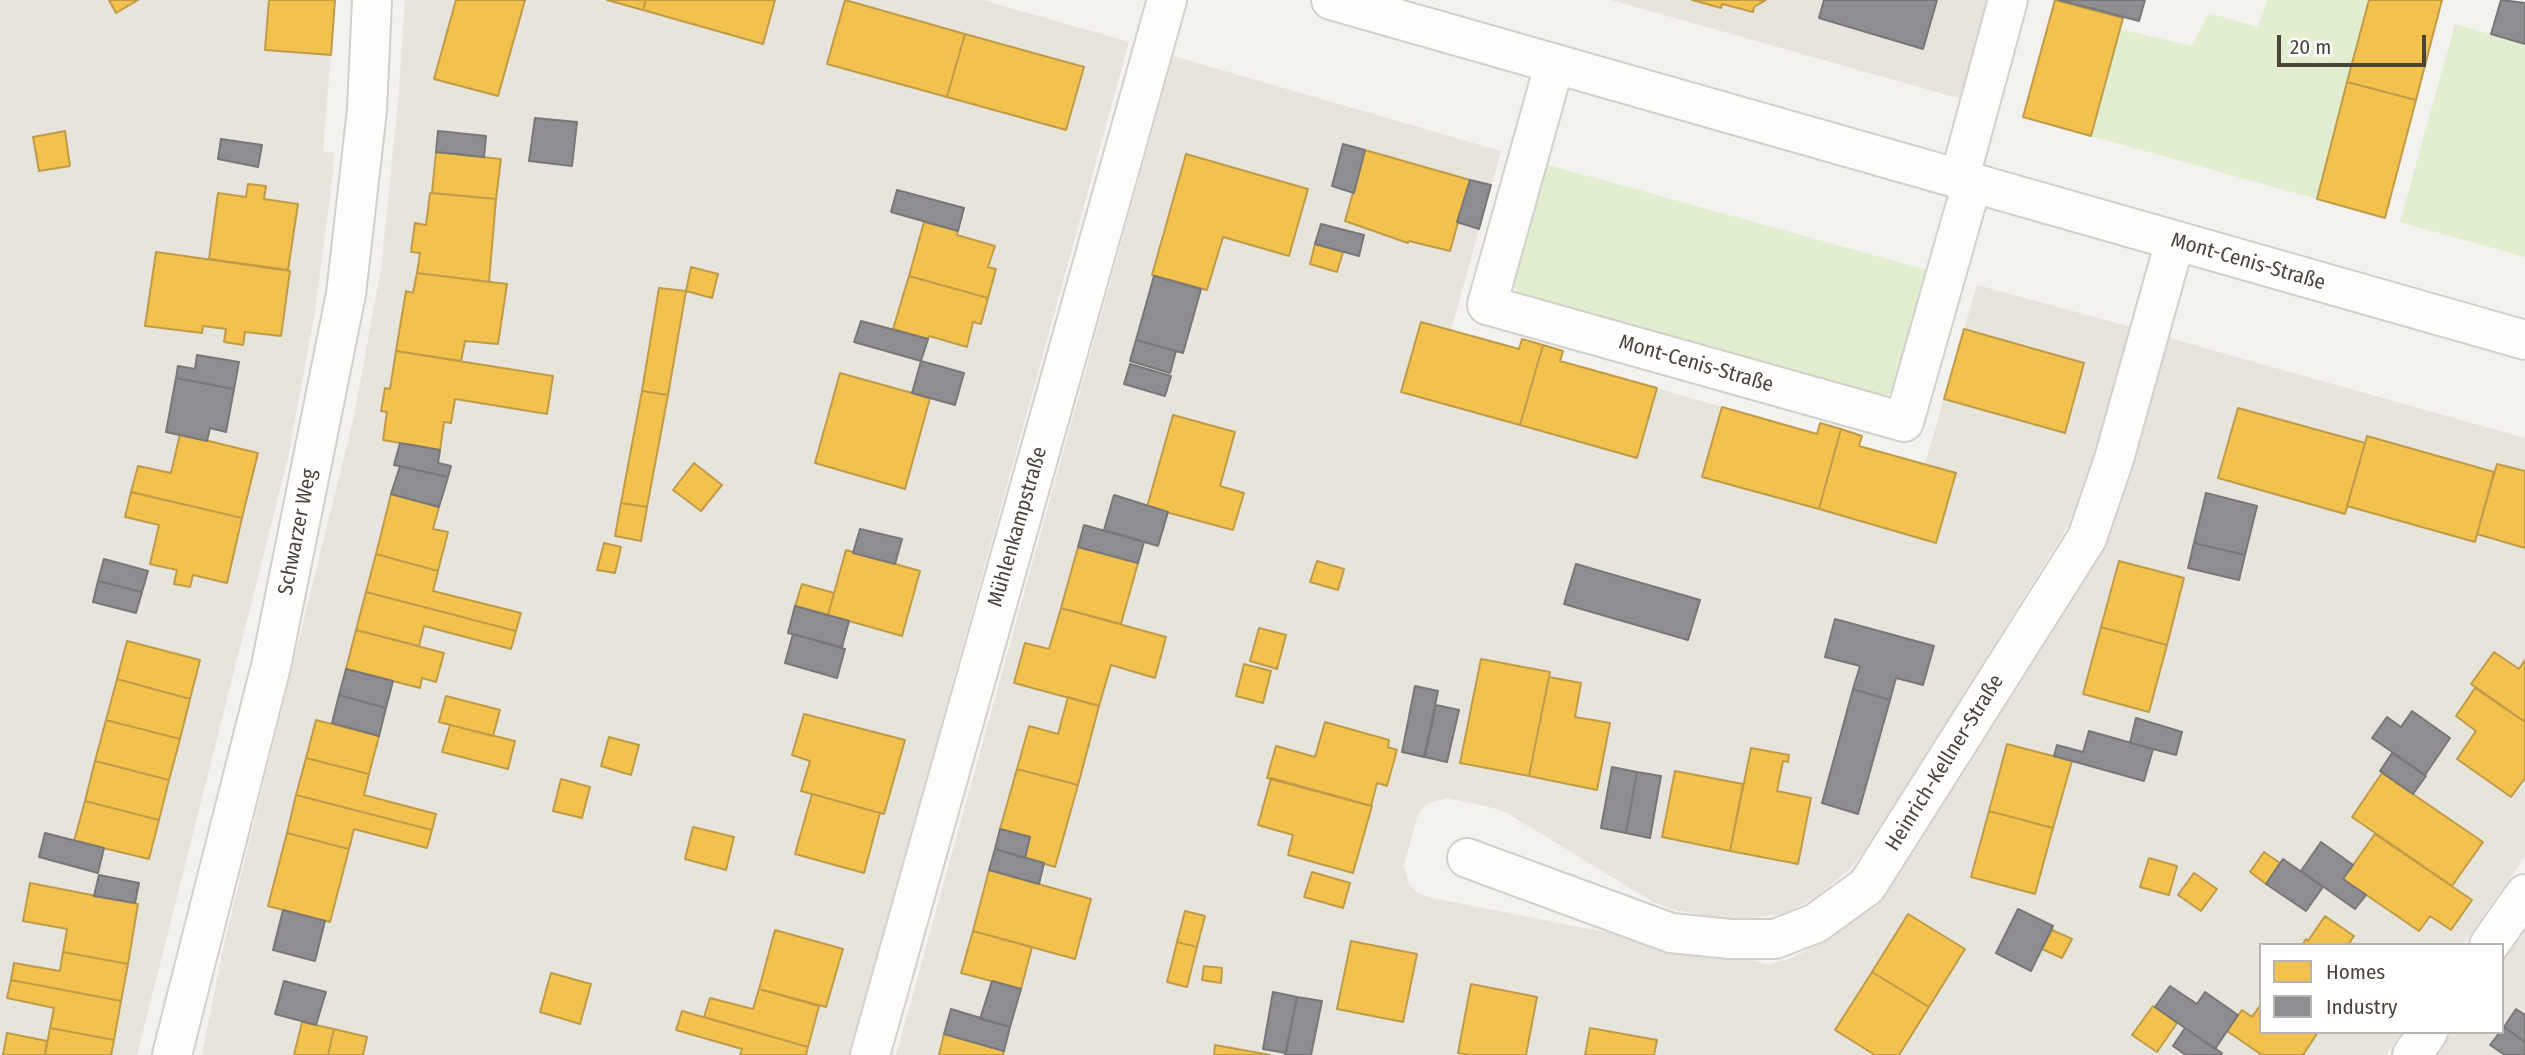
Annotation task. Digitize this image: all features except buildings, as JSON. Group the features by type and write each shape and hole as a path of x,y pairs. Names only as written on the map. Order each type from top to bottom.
{"street":[{"name":"Schwarzer Weg","path":"172,1055 271,666 346,294 367,110 372,0"},
{"name":"Mühlenkampstraße","path":"870,1055 1167,0"},
{"name":"Mont-Cenis-Straße","path":"1331,0 1555,66 2525,340"},
{"name":"Mont-Cenis-Straße","path":"1555,66 1487,305 1904,422 2008,0"},
{"name":"Heinrich-Kellner-Straße","path":"1467,858 1671,933 1730,939 1775,939 1816,923 1867,886 2087,538 2114,459 2175,241"},
{"path":"2491,943 2525,894"},
{"path":"2412,1055 2427,1034"}],"shaded area":[{"path":"0,0 335,0 323,151 334,153 333,173 315,312 288,458 137,1055 0,1055"},
{"path":"405,0 982,0 1129,42 850,1055 202,1055 223,948 354,416 381,268 398,102"},
{"path":"1611,0 1993,0 1965,100"},
{"path":"1173,56 1501,151 1451,330 1519,349 1522,339 1563,351 1561,361 1817,434 1820,423 1862,436 1860,446 1925,464 1977,285 2131,327 2084,489 2067,528 1874,838 1851,868 1818,896 1786,913 1744,919 1723,919 1671,909 1653,902 1507,813 1447,798 1429,803 1422,809 1417,817 1404,865 1409,884 1418,893 1432,898 1768,964 1792,958 1829,938 1859,916 2115,514 2169,338 2525,438 2525,857 2464,943 2259,943 2259,1034 2401,1034 2386,1055 896,1055"},
{"path":"2525,922 2525,1055 2431,1055 2446,1034 2504,1034 2504,951"}],"green space":[{"path":"2267,0 2369,0 2317,199 2091,136 2120,29 2192,46 2209,13 2258,27"},
{"path":"2455,24 2525,44 2525,257 2400,222"},
{"path":"1545,164 1934,272 1894,393 1881,395 1520,293 1514,287 1512,279"}]}
